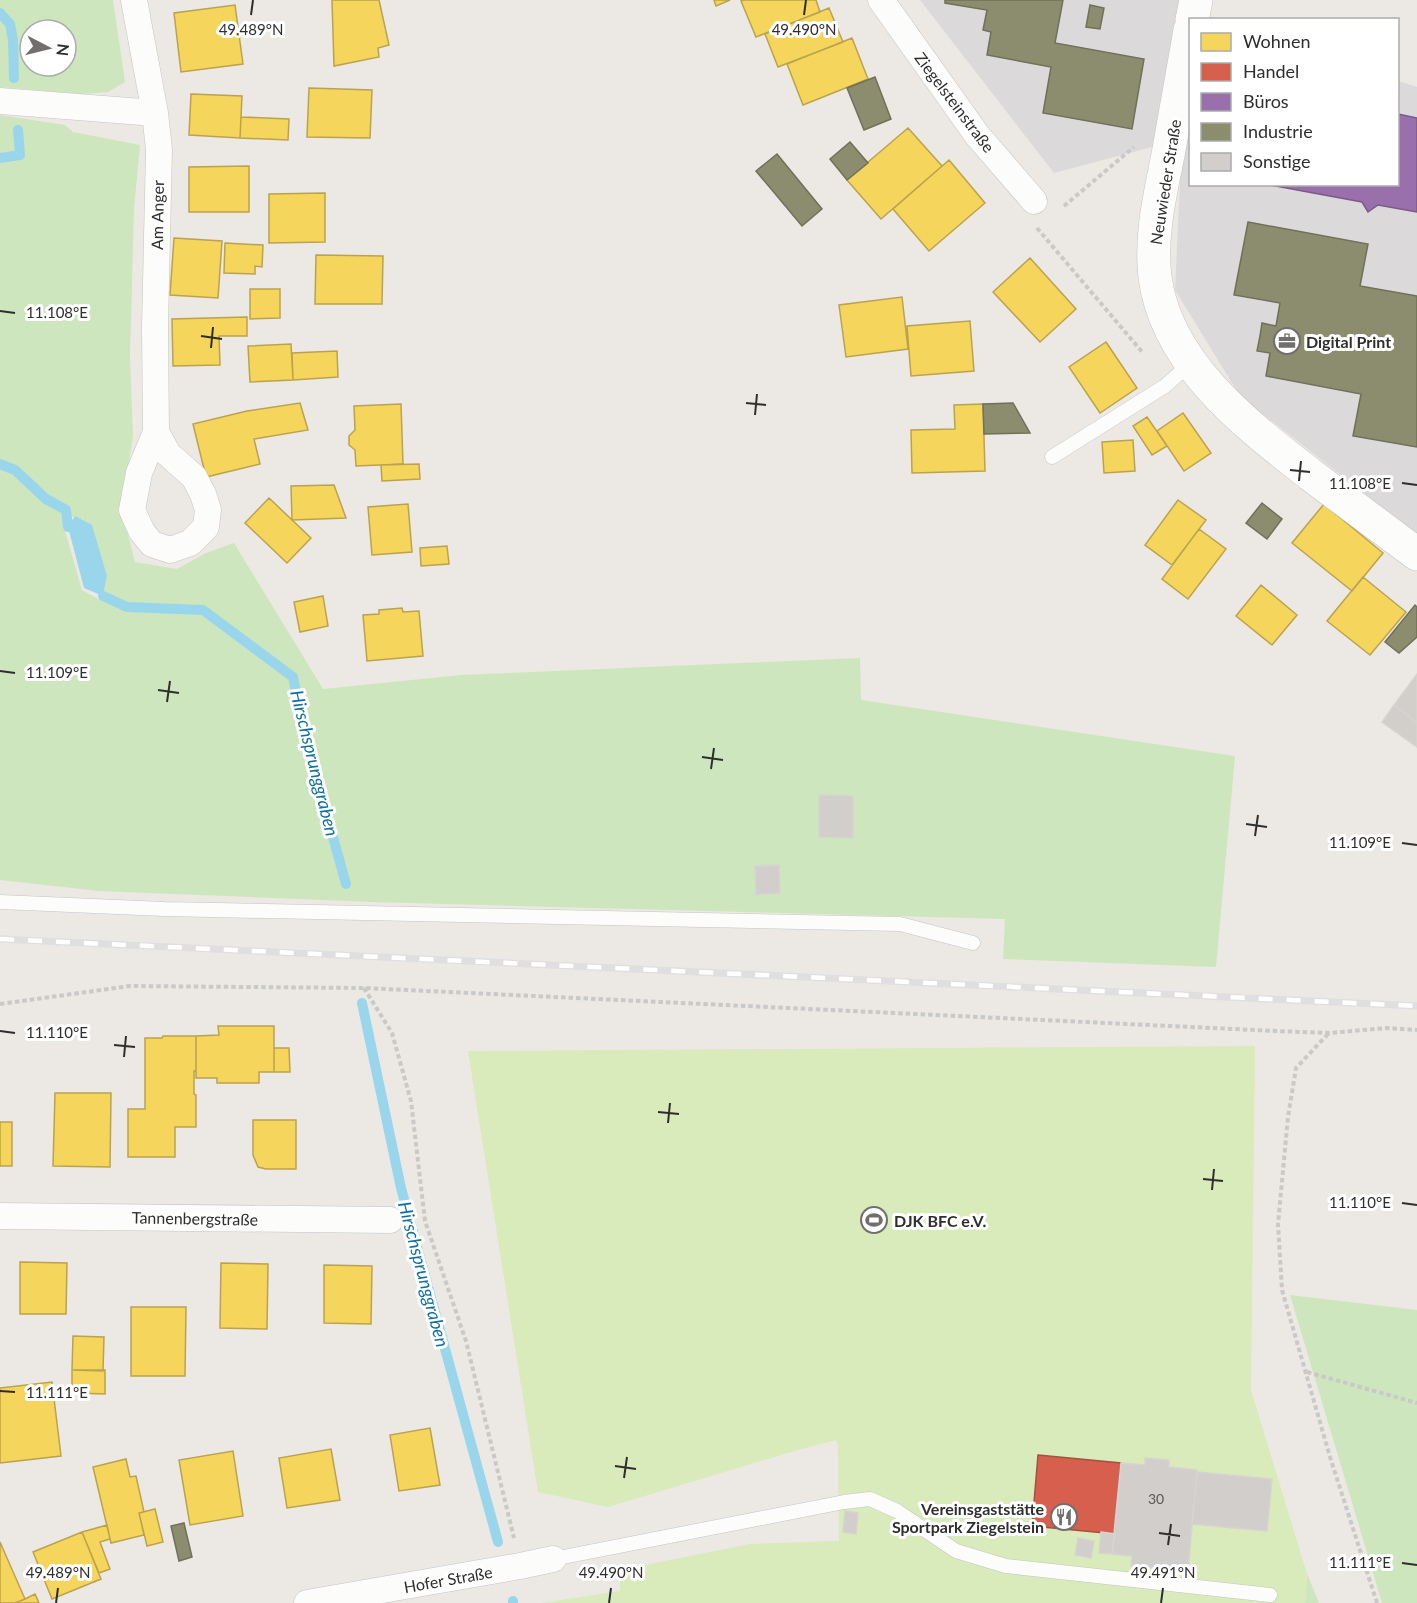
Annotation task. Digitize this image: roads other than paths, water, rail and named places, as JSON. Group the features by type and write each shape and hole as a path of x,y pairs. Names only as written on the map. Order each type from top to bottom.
{"street":[{"name":"Am Anger","path":"134,0 155,113 159,149 155,327 156,432"},
{"name":"Ziegelsteinstraße","path":"881,0 977,135 1034,201"},
{"path":"1192,18 1196,0"},
{"name":"Neuwieder Straße","path":"1189,41 1154,231 1155,277 1164,315 1191,363"},
{"path":"0,101 155,113"},
{"path":"1191,363 1214,391 1246,423 1417,554"},
{"name":"Tannenbergstraße","path":"0,1216 390,1220"},
{"name":"Hofer Straße","path":"307,1603 553,1559"}],"lane":[{"path":"1052,457 1165,386 1191,363"},
{"path":"0,902 164,909 900,924 973,943"},
{"path":"553,1559 844,1502 870,1499 897,1510 957,1551 1006,1566 1270,1595"}],"water":[{"path":"75,516 92,525 107,576 103,596 84,588 68,527"}],"waterway":[{"name":"Hirschsprunggraben","path":"0,13 10,24 13,40 14,78"},
{"name":"Hirschsprunggraben","path":"0,158 20,155 18,130"},
{"name":"Hirschsprunggraben","path":"0,464 15,470 46,499 66,510 68,527"},
{"name":"Hirschsprunggraben","path":"103,596 127,607 203,610 293,677 304,733 346,884"},
{"name":"Hirschsprunggraben","path":"362,1003 401,1188 498,1542"}],"railway":[{"path":"0,939 1417,1006"}],"place":[{"name":"Digital Print","path":"1287,341"},
{"name":"DJK BFC e.V.","path":"874,1220"},
{"name":"Vereinsgaststätte Sportpark Ziegelstein","path":"1064,1517"}]}
